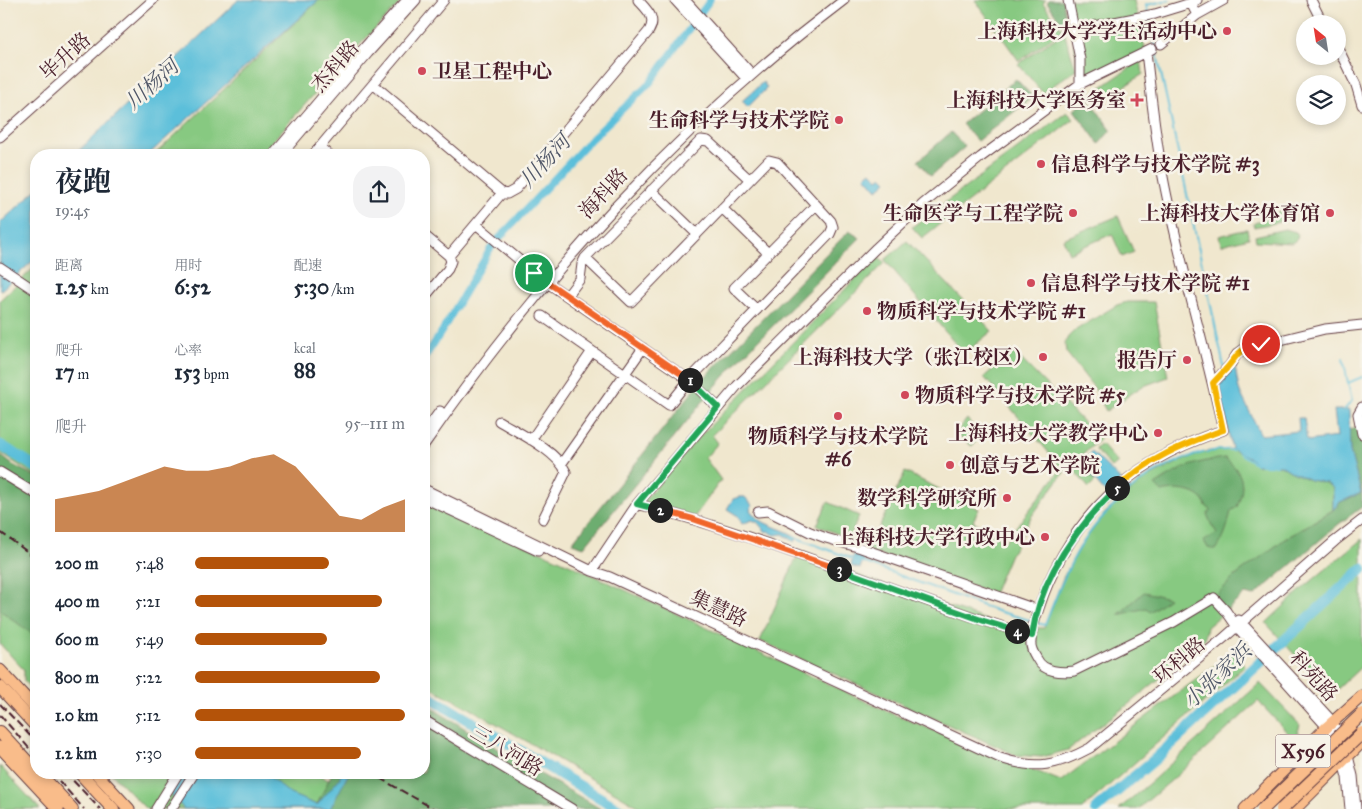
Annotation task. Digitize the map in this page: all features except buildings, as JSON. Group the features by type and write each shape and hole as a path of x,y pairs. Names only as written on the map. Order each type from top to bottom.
{"highway":[{"path":"2,689 30,719"},
{"path":"1263,809 1362,714"},
{"path":"0,732 30,764"},
{"path":"1282,809 1362,733"},
{"path":"44,779 72,809"},
{"path":"85,779 113,809"}],"main road":[{"path":"0,670 30,702"},
{"name":"X596","path":"1245,809 1362,696"},
{"name":"X596","path":"1295,809 1362,742"},
{"path":"0,747 58,809"},
{"path":"101,779 129,809"}],"street":[{"name":"毕升路","path":"0,138 152,0"},
{"name":"杰科路","path":"278,149 407,0"},
{"name":"杰科路","path":"286,149 416,0"},
{"path":"322,149 320,147 444,0"},
{"path":"373,84 502,193 507,194 516,189 649,31 652,26 652,17 638,0"},
{"path":"675,0 687,5 747,74"},
{"name":"海科路","path":"430,425 485,350 627,185 689,124 834,0"},
{"name":"海科路","path":"747,74 844,0"},
{"path":"1068,0 1080,59 1080,84"},
{"path":"1161,44 1197,15 1224,0"},
{"path":"1311,0 1318,15"},
{"path":"1074,30 1150,15 1194,2 1197,15"},
{"path":"592,571 637,504 718,407 876,248 923,204 982,157 1080,84 1149,51 1154,126 1163,177 1223,430 1191,441 1164,454 1124,482 1097,508 1075,535 1045,589 1032,636 702,522 637,504"},
{"path":"1346,64 1356,85 1362,105"},
{"path":"567,296 580,279 582,264 586,258 699,142 704,139 708,141 749,179"},
{"path":"542,316 669,405 689,380 833,231 832,224 816,204 775,160 766,162 631,302 586,258"},
{"path":"651,190 696,234"},
{"path":"449,256 502,193"},
{"path":"757,310 734,288 816,204"},
{"path":"722,208 768,253"},
{"path":"476,224 544,280 689,380 718,407"},
{"path":"430,239 449,256 451,261 448,269 430,291"},
{"path":"0,267 30,286"},
{"name":"海科路","path":"430,437 544,280"},
{"path":"1213,383 1244,349 1325,329 1362,325"},
{"path":"562,463 643,348"},
{"path":"531,440 592,351"},
{"path":"1362,407 1358,414 1362,434"},
{"path":"499,421 531,440 562,463 566,472 543,519"},
{"path":"0,472 30,490"},
{"name":"集慧路","path":"430,492 592,571 610,577 999,760"},
{"name":"集慧路","path":"430,501 999,760"},
{"path":"758,512 768,511 810,532 861,548 1036,618"},
{"name":"环科路","path":"1241,626 1335,541 1362,520"},
{"name":"环科路","path":"999,760 1033,766 1051,765 1071,759 1090,748 1362,527"},
{"name":"科苑路","path":"1032,636 1031,648 1038,663 1050,670 1074,671 1174,622 1214,598 1330,725 1353,776 1356,809"},
{"name":"三八河路","path":"430,724 572,809"},
{"name":"科苑路","path":"1346,758 1350,809"},
{"path":"156,809 175,779"},
{"path":"171,809 190,779"}],"green space":[{"path":"319,0 403,0 342,63 265,149 160,149"},
{"path":"975,0 1046,0 1043,3 1063,30 1019,61"},
{"path":"1049,0 1063,0 1066,30 1047,2"},
{"path":"1068,0 1135,0 1146,52 1080,84"},
{"path":"1064,32 1076,69 1043,93 1018,64"},
{"path":"1141,60 1143,74 1100,103 1093,93"},
{"path":"1016,79 1033,97 977,141 962,124"},
{"path":"1089,99 1111,130 1099,144 1074,110"},
{"path":"1067,112 1074,119 922,238 912,227"},
{"path":"951,132 965,147 931,176 918,161"},
{"path":"1288,207 1293,212 1286,219 1254,227 1253,224"},
{"path":"1118,216 1134,252 1122,257 1112,234 1069,253 1063,239"},
{"path":"1247,229 1249,238 1221,245 1219,236"},
{"path":"1285,229 1296,232 1298,235 1297,239 1292,243 1256,241 1255,236"},
{"path":"849,231 860,238 740,359 584,547 572,543 701,381"},
{"path":"907,241 992,331 964,354 885,260"},
{"path":"877,257 885,263 712,435 718,443 705,458 721,480 693,519 643,502 701,435"},
{"path":"30,272 30,472 0,453 0,300"},
{"path":"1127,302 1154,302 1168,377 1141,387 1106,411 1095,389 1066,352 1065,343 1074,331 1117,305"},
{"path":"1013,351 1100,439 1065,471 1031,517 1010,554 993,594 868,551 905,472 979,509 973,521 1005,541 1062,468 984,377"},
{"path":"967,419 981,436 972,446 955,434"},
{"path":"1362,426 1362,507 1339,524 1254,596 1245,594 1226,611 1214,598 1234,577 1285,539 1333,510 1340,502 1361,493 1350,451 1349,429"},
{"path":"1101,444 1118,463 1112,468 1095,449"},
{"path":"1232,449 1248,457 1257,465 1281,465 1310,480 1326,483 1333,488 1333,510 1285,539 1226,611 1207,627 1205,638 1199,646 1130,703 1068,750 1042,757 1016,755 760,641 798,554 1032,636 1033,628 1044,628 1063,578 1079,548 1105,513 1145,479 1181,461 1207,451"},
{"path":"0,455 13,465 30,474 30,632 0,610"},
{"path":"1225,458 1236,469 1242,485 1237,507 1231,511 1226,531 1216,550 1208,548 1204,541 1217,533 1207,514 1211,510 1204,501 1194,493 1181,490 1162,492 1155,485 1172,474 1188,467"},
{"path":"1080,463 1095,482 1089,488 1073,469"},
{"path":"828,502 859,516 849,539 817,525"},
{"path":"430,506 558,559 895,715 1061,781 1234,651 1245,666 1082,809 643,809 473,710 430,687"},
{"path":"1362,539 1362,666 1331,695 1266,623 1303,588"},
{"path":"0,567 30,585 30,688 24,681 24,670 0,644"},
{"path":"1144,592 1169,598 1150,612 1146,608 1118,615"},
{"path":"1260,683 1300,725 1295,741 1258,701 1138,809 1119,809 1154,779"},
{"path":"430,707 511,757 601,809 315,809 329,779 430,779"},
{"path":"0,766 40,809 0,809"},
{"path":"117,779 326,779 377,809 146,809"}],"water":[{"path":"238,0 319,0 155,149 80,149"},
{"path":"763,82 767,88 748,107 742,101"},
{"path":"871,171 878,179 882,176 887,181 877,190 865,176"},
{"path":"30,196 30,264 0,291 0,223"},
{"path":"1230,367 1235,367 1239,390 1261,435 1299,431 1298,418 1304,418 1307,441 1337,437 1334,410 1349,410 1350,451 1361,493 1340,502 1333,510 1333,488 1326,483 1310,480 1281,465 1257,465 1248,457 1232,449 1218,385 1223,381 1222,377"},
{"path":"1092,452 1131,490 1115,504 1080,463"},
{"path":"745,497 752,505 750,510 754,515 765,523 795,536 797,538 795,542 783,534 775,535 768,531 766,532 757,522 752,520 742,524 738,516 727,509 733,499"},
{"path":"854,554 864,557 860,569 851,566"},
{"path":"167,779 272,779 290,794 317,805 339,779 346,779 330,809 184,809 172,796 172,782"}],"waterway":[{"name":"川杨河","path":"430,350 492,246 590,140 650,83 710,0"},
{"path":"1148,13 1146,5 1170,0"},
{"path":"1149,17 1224,367"},
{"path":"1343,358 1348,383"},
{"path":"1344,410 1352,401 1348,383 1362,377"},
{"path":"0,445 30,463"},
{"path":"1131,490 1152,474 1179,461 1207,452 1233,450"},
{"path":"1239,453 1256,464"},
{"path":"1261,465 1276,465"},
{"path":"1037,623 1045,625 1065,575 1082,544 1116,504"},
{"path":"797,538 853,559"},
{"path":"860,561 997,611 1033,621"},
{"name":"小张家浜","path":"1096,809 1154,760 1362,569"},
{"path":"430,698 619,809"}],"railway":[{"path":"0,532 30,554"},
{"path":"0,704 30,736"},
{"path":"0,715 30,749"},
{"path":"57,779 84,809"},
{"path":"72,779 100,809"},
{"path":"381,779 434,809"}],"place":[{"name":"上海科技大学学生活动中心","path":"1227,31"},
{"name":"卫星工程中心","path":"422,71"},
{"name":"上海科技大学医务室","path":"1137,100"},
{"name":"生命科学与技术学院","path":"839,120"},
{"name":"信息科学与技术学院 #3","path":"1041,164"},
{"name":"生命医学与工程学院","path":"1073,213"},
{"name":"上海科技大学体育馆","path":"1330,213"},
{"name":"信息科学与技术学院 #1","path":"1031,283"},
{"name":"物质科学与技术学院 #1","path":"867,311"},
{"name":"上海科技大学（张江校区）","path":"1043,357"},
{"name":"报告厅","path":"1187,360"},
{"name":"物质科学与技术学院 #5","path":"905,395"},
{"name":"物质科学与技术学院 #6","path":"838,416"},
{"name":"上海科技大学教学中心","path":"1158,433"},
{"name":"创意与艺术学院","path":"950,465"},
{"name":"数学科学研究所","path":"1007,498"},
{"name":"上海科技大学行政中心","path":"1045,537"}],"route":[{"path":"534,273 689,380 718,407 637,504 693,519 798,554 984,621 1032,636 1033,626 1045,589 1075,535 1097,508 1133,474 1164,454 1191,441 1223,430 1213,383 1244,349 1261,344"}]}
